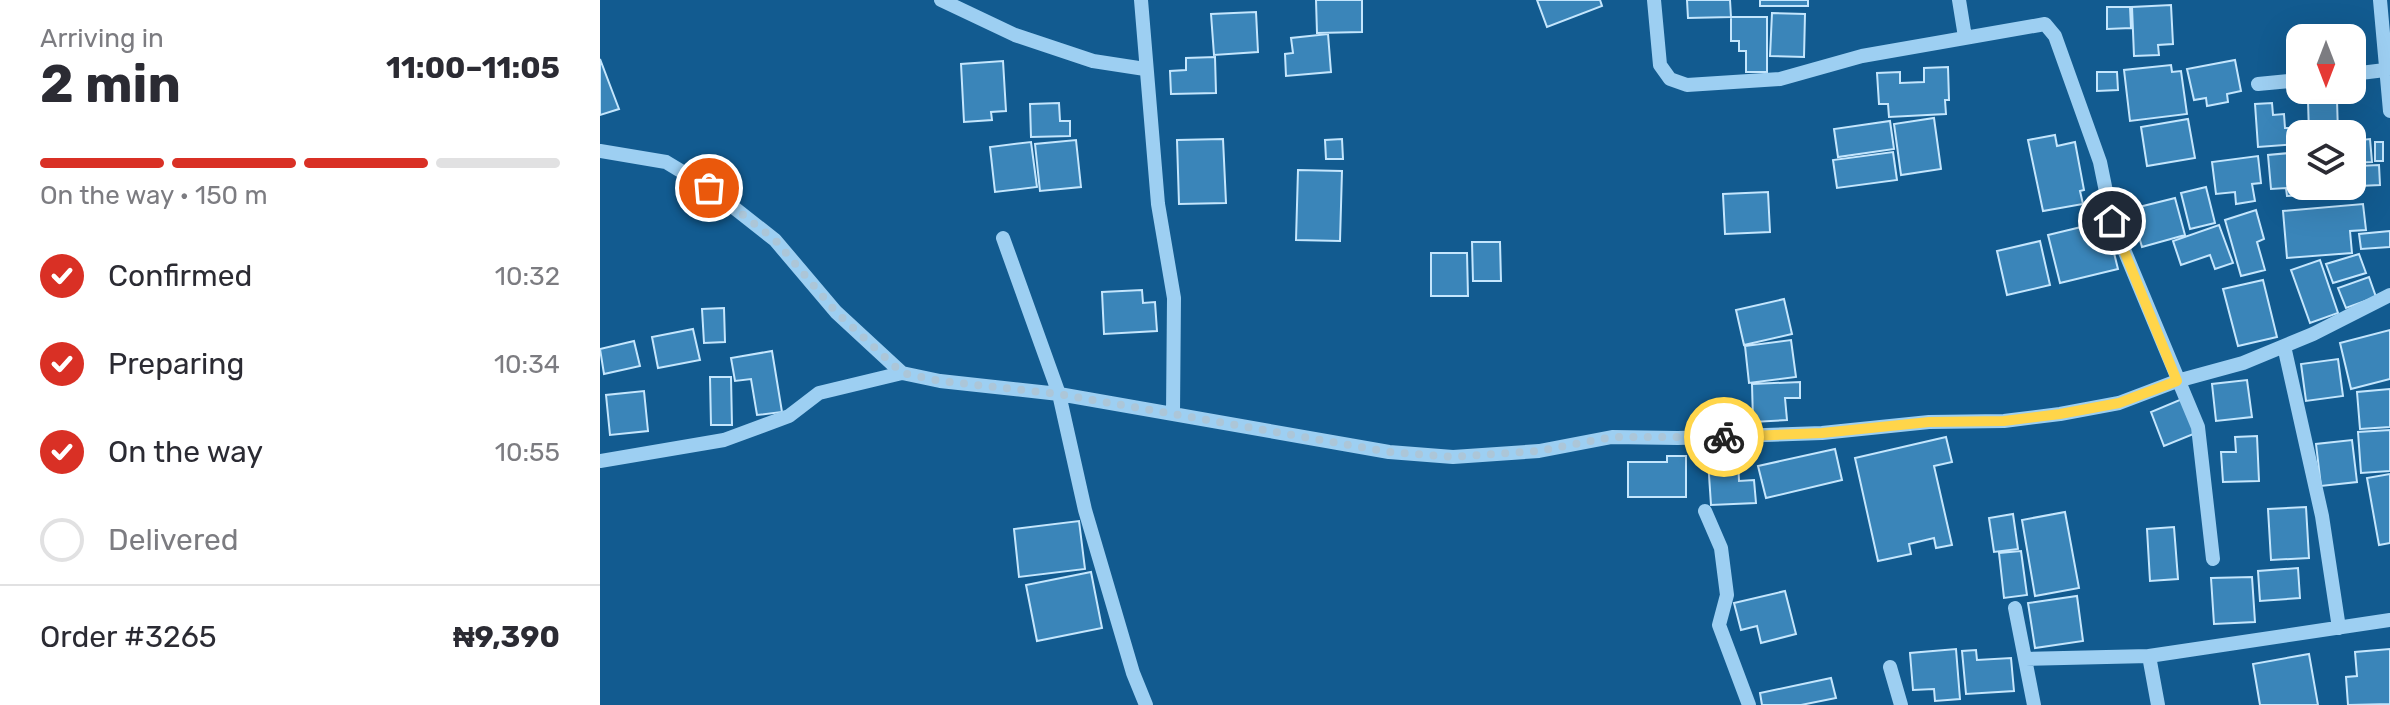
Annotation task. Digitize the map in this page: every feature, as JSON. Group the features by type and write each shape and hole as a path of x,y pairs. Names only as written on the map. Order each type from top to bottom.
{"street":[{"path":"941,0 1015,35 1093,61 1145,69"},
{"path":"1141,0 1158,204 1174,298 1173,413"},
{"path":"1654,0 1660,65 1670,79 1687,85 1780,79 1862,56 2045,24 2055,36 2100,162 2112,221 2198,427 2213,559"},
{"path":"1959,0 1965,37"},
{"path":"2380,0 2390,111"},
{"path":"2366,72 2385,70"},
{"path":"2258,84 2286,81"},
{"path":"600,151 666,162 709,188 775,240 836,312 902,373"},
{"path":"1003,238 1059,394 1085,510 1133,673 1146,705"},
{"path":"600,461 724,440 789,416 819,393 902,373 940,381 1059,394 1389,452 1453,457 1539,451 1612,437 1822,433 1929,422 2018,419 2119,403 2177,381 2243,363 2313,334 2390,295"},
{"path":"2284,346 2322,516 2339,628"},
{"path":"1705,511 1721,548 1727,595 1719,625 1749,705"},
{"path":"2015,608 2034,705"},
{"path":"2026,659 2149,656 2390,620"},
{"path":"2149,656 2158,705"},
{"path":"1890,667 1901,705"}],"building":[{"path":"1316,0 1362,0 1362,32 1317,33"},
{"path":"1537,0 1600,0 1602,6 1547,27"},
{"path":"1687,0 1730,0 1731,17 1688,18"},
{"path":"1760,0 1808,0 1808,6 1760,6"},
{"path":"2171,5 2173,44 2158,45 2159,55 2134,56 2132,7"},
{"path":"2107,7 2130,7 2131,28 2107,29"},
{"path":"1256,12 1258,52 1214,55 1211,14"},
{"path":"1772,13 1805,14 1804,57 1770,56"},
{"path":"1731,17 1767,17 1767,72 1746,72 1746,51 1739,51 1739,41 1731,41"},
{"path":"1328,34 1331,72 1286,76 1285,54 1293,53 1291,38"},
{"path":"1215,57 1216,93 1171,94 1170,71 1186,70 1186,58"},
{"path":"600,59 619,109 600,115"},
{"path":"2235,60 2241,91 2227,94 2228,102 2207,106 2206,98 2194,100 2187,69"},
{"path":"1003,61 1006,111 991,112 992,120 964,122 961,64"},
{"path":"2171,65 2172,72 2181,71 2187,114 2130,121 2124,70"},
{"path":"1948,67 1949,100 1945,100 1946,114 1889,117 1888,104 1879,104 1877,73 1900,72 1900,83 1924,82 1924,68"},
{"path":"2097,72 2117,72 2118,90 2097,91"},
{"path":"1059,103 1060,121 1070,121 1070,136 1031,137 1030,104"},
{"path":"2272,103 2273,115 2284,114 2286,145 2258,147 2255,104"},
{"path":"2308,104 2337,104 2338,120 2309,120"},
{"path":"1934,118 1941,169 1901,175 1894,124"},
{"path":"2188,119 2195,158 2147,166 2141,127"},
{"path":"1890,121 1894,149 1838,157 1834,129"},
{"path":"2055,135 2057,146 2075,142 2084,190 2080,191 2083,204 2043,211 2028,140"},
{"path":"1223,139 1226,203 1179,204 1177,140"},
{"path":"1342,139 1343,159 1326,159 1325,140"},
{"path":"2366,139 2370,139 2372,162 2366,162"},
{"path":"1076,140 1081,187 1040,191 1035,144"},
{"path":"1031,142 1037,187 995,192 990,147"},
{"path":"2375,142 2383,142 2383,161 2375,161"},
{"path":"1893,152 1897,180 1837,188 1833,160"},
{"path":"2286,153 2286,188 2271,189 2268,155"},
{"path":"2258,156 2261,183 2252,184 2255,201 2236,204 2235,192 2216,194 2212,162"},
{"path":"2379,165 2380,185 2366,186 2366,166"},
{"path":"1298,170 1342,171 1340,241 1296,240"},
{"path":"2206,187 2215,223 2190,229 2181,193"},
{"path":"1768,192 1770,232 1725,234 1723,194"},
{"path":"2175,198 2185,235 2142,247 2131,209"},
{"path":"2363,204 2366,230 2350,231 2352,253 2287,258 2283,211"},
{"path":"2256,210 2264,239 2257,242 2265,270 2241,276 2225,220"},
{"path":"2106,221 2118,269 2060,283 2048,235"},
{"path":"2219,225 2233,263 2215,269 2210,255 2181,265 2173,241"},
{"path":"2390,231 2390,247 2361,249 2359,234"},
{"path":"2040,241 2050,285 2007,295 1997,251"},
{"path":"1472,242 1500,242 1501,281 1473,281"},
{"path":"1431,253 1467,253 1468,296 1431,296"},
{"path":"2359,254 2366,273 2333,283 2326,264"},
{"path":"2320,260 2338,313 2310,323 2291,270"},
{"path":"2369,277 2376,297 2346,308 2338,288"},
{"path":"2263,280 2277,337 2238,346 2223,289"},
{"path":"1142,290 1143,303 1155,302 1157,331 1104,334 1102,292"},
{"path":"1784,299 1792,334 1744,345 1736,310"},
{"path":"724,308 725,342 704,343 702,309"},
{"path":"693,329 700,360 658,368 652,337"},
{"path":"2390,330 2390,379 2351,389 2340,343"},
{"path":"1791,340 1796,377 1749,383 1745,346"},
{"path":"634,341 640,366 604,374 600,349"},
{"path":"772,351 782,412 757,415 751,379 735,381 731,358"},
{"path":"2338,359 2343,396 2306,401 2301,364"},
{"path":"710,377 731,377 732,425 711,425"},
{"path":"2247,380 2252,417 2216,421 2212,384"},
{"path":"1800,382 1800,398 1785,398 1787,420 1753,422 1752,384"},
{"path":"2390,389 2390,427 2360,429 2357,392"},
{"path":"644,391 648,431 610,435 606,395"},
{"path":"2182,399 2196,433 2164,446 2151,412"},
{"path":"2390,430 2390,471 2361,473 2358,432"},
{"path":"2257,436 2259,481 2223,482 2221,452 2236,452 2235,437"},
{"path":"1946,437 1952,462 1934,466 1952,545 1936,548 1934,538 1909,544 1911,554 1878,561 1855,458"},
{"path":"2352,440 2357,482 2321,486 2316,444"},
{"path":"1835,449 1842,480 1766,498 1758,466"},
{"path":"1667,456 1686,456 1686,497 1628,497 1628,462 1667,462"},
{"path":"1738,458 1739,481 1754,480 1756,503 1711,505 1708,460"},
{"path":"2390,474 2390,543 2379,545 2367,478"},
{"path":"2306,507 2309,558 2271,560 2268,509"},
{"path":"2065,512 2079,588 2035,596 2022,520"},
{"path":"2013,514 2018,549 1994,552 1989,518"},
{"path":"1079,521 1085,569 1019,577 1014,529"},
{"path":"2174,527 2178,579 2150,581 2147,529"},
{"path":"2021,551 2027,595 2004,598 1999,553"},
{"path":"2298,568 2300,598 2260,601 2258,571"},
{"path":"1091,572 1102,628 1037,641 1026,585"},
{"path":"2252,577 2255,622 2214,624 2211,578"},
{"path":"1785,591 1796,634 1761,643 1757,626 1741,630 1734,603"},
{"path":"2077,596 2083,641 2035,648 2028,603"},
{"path":"1956,649 1960,699 1935,701 1934,689 1913,690 1910,653"},
{"path":"2390,649 2390,704 2348,705 2346,677 2357,676 2355,652"},
{"path":"1976,650 1977,660 2011,658 2014,691 1966,694 1962,651"},
{"path":"2309,654 2318,705 2260,705 2253,664"},
{"path":"1831,678 1836,698 1801,705 1762,705 1760,693"}],"way so far":[{"path":"709,188 775,240 836,312 902,373 940,381 1059,394 1389,452 1453,457 1539,451 1612,437 1724,437"}],"route":[{"path":"1724,437 1822,433 1929,422 2004,421 2119,403 2177,381 2112,221"}]}
